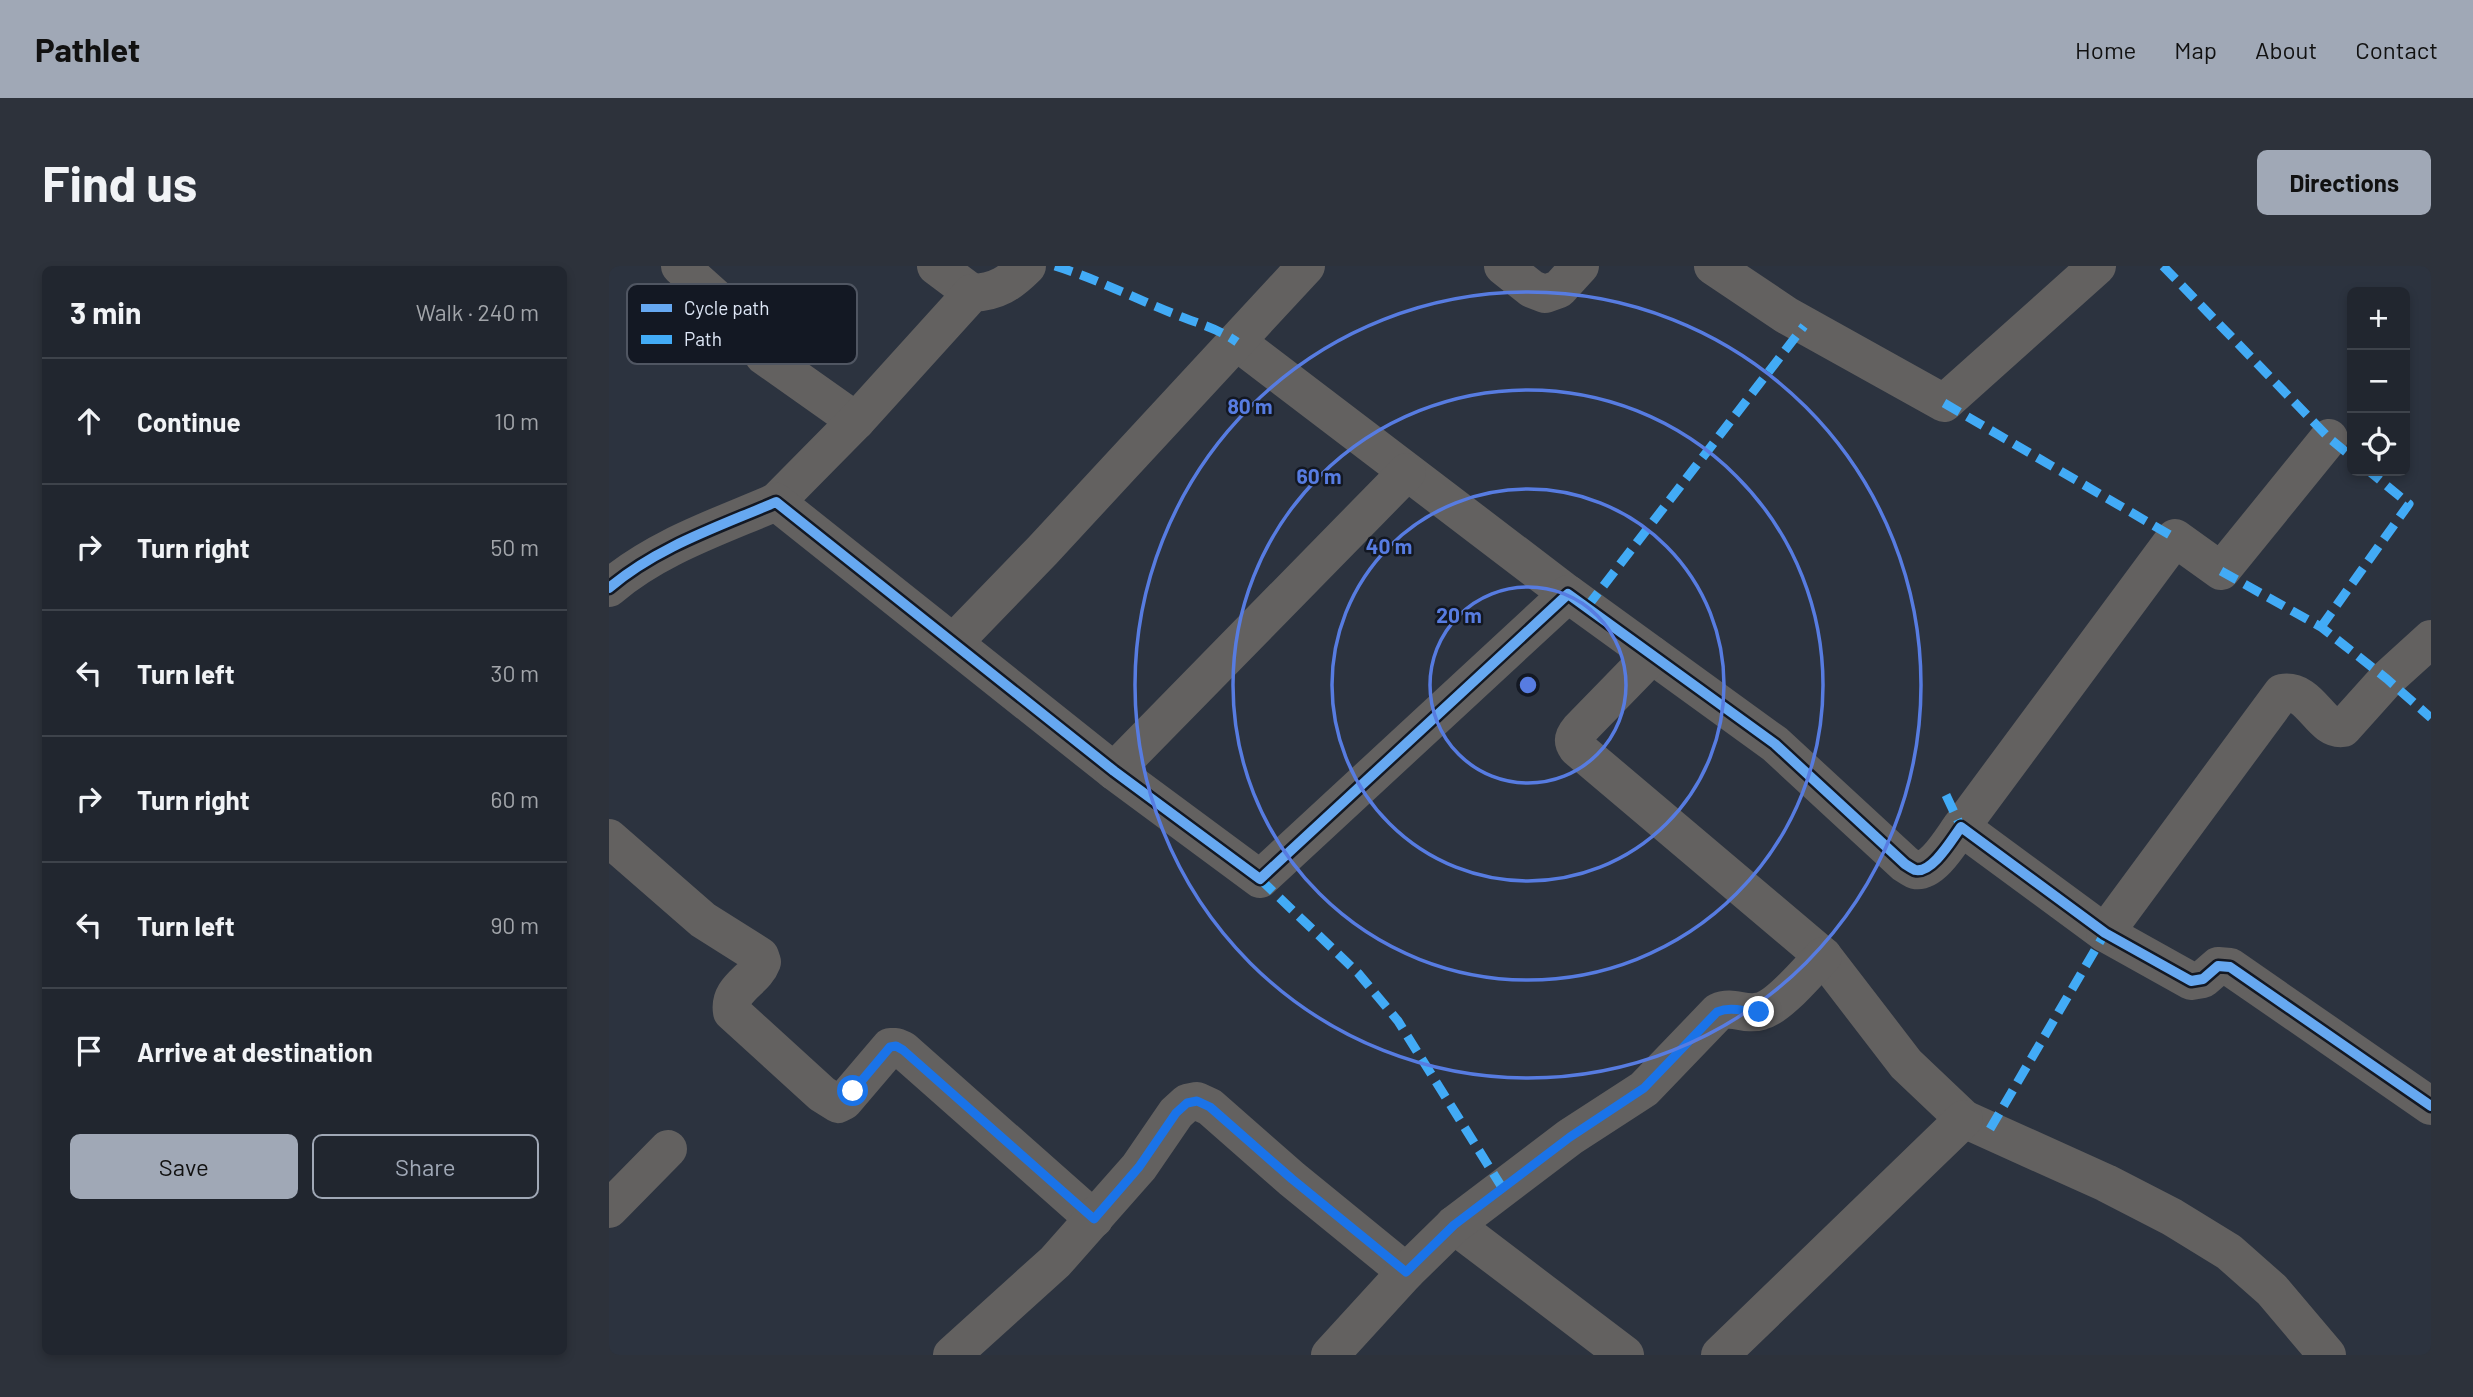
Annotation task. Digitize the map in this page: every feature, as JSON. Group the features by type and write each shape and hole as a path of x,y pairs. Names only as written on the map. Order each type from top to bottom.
{"street":[{"path":"680,266 700,284"},
{"path":"936,266 972,293"},
{"path":"609,588 631,569 670,548 776,502 856,421 972,293 998,289 1013,280 1027,266"},
{"path":"954,642 1307,266"},
{"path":"1503,266 1532,289 1545,294 1559,289 1580,266"},
{"path":"1713,266 1795,320 1944,403 2097,266"},
{"path":"1237,342 1568,594 1775,744 1915,870 1924,870 1935,862 2175,538 2221,571 2329,438"},
{"path":"775,364 856,421"},
{"path":"1114,771 1407,472"},
{"path":"776,502 1114,771 1260,879 1568,594"},
{"path":"2105,933 2282,693 2298,694 2333,726 2343,728 2388,679 2431,639"},
{"path":"1652,656 1579,730 1573,737 1573,743 1823,956 1906,1064 1964,1119 2106,1183 2172,1217 2229,1252 2272,1290 2327,1355"},
{"path":"1961,827 2105,933 2191,981 2203,979 2218,965 2230,967 2431,1106"},
{"path":"609,838 703,920 760,956 762,962 759,970 736,992 731,1012 822,1094 838,1104 844,1101 890,1047 896,1046 1094,1219"},
{"path":"1330,1355 1406,1272 1454,1225 1570,1137 1644,1088 1717,1012 1733,1008 1759,1012 1771,1007 1823,956"},
{"path":"952,1355 1055,1262 1139,1167 1176,1113 1187,1103 1197,1101 1210,1107 1292,1179 1406,1272"},
{"path":"1720,1355 1964,1119"},
{"path":"609,1209 669,1149"},
{"path":"1454,1225 1625,1355"}],"marked path":[{"path":"1055,266 1208,327 1237,342"},
{"path":"2163,266 2329,438 2347,453"},
{"path":"1587,607 1804,326"},
{"path":"1944,403 2175,538"},
{"path":"2321,627 2409,504 2375,476"},
{"path":"2221,571 2321,627 2431,718"},
{"path":"1946,795 1961,827"},
{"path":"1260,879 1358,973 1398,1021 1503,1189"},
{"path":"1990,1129 2105,933"}],"cycle path":[{"path":"609,588 668,549 776,502 1114,771 1260,879 1568,594 1775,744 1911,868 1921,870 1928,867 1961,827 2105,933 2191,981 2203,979 2218,966 2230,967 2431,1106"}],"route":[{"path":"853,1091 890,1047 896,1046 1094,1219 1139,1167 1176,1113 1187,1103 1197,1101 1210,1107 1292,1179 1406,1272 1454,1225 1570,1137 1644,1088 1717,1012 1733,1008 1759,1012"}]}
